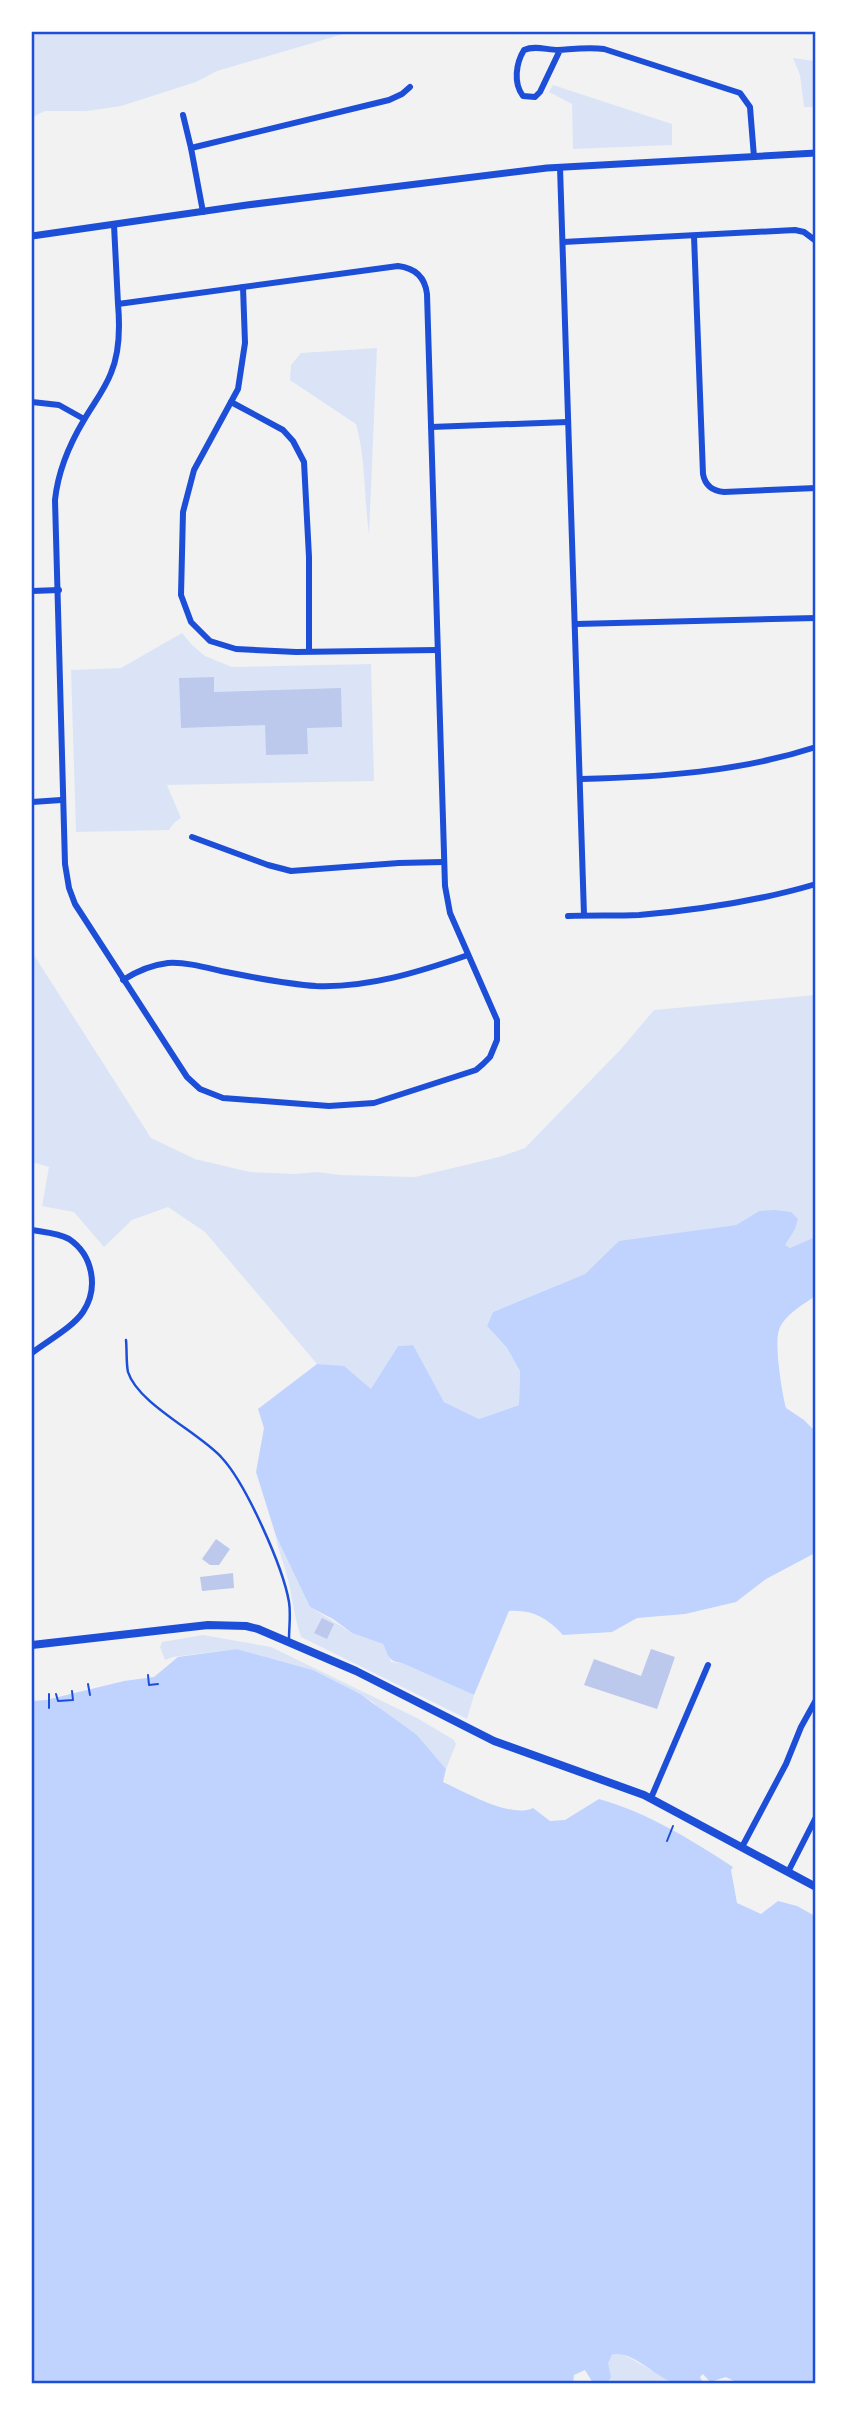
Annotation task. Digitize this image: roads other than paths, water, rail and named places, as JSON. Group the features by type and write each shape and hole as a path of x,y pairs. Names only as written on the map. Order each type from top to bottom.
{"main road":[{"path":"32,1645 208,1625 246,1626 289,1641 356,1671 494,1741 651,1798 816,1887"}],"street":[{"path":"560,50 540,92 535,97 523,96 517,83 517,69 522,52 530,47 560,50 578,47 604,49 740,93 750,107 754,157"},
{"path":"191,148 389,100 410,87"},
{"path":"183,115 203,212"},
{"path":"32,236 388,186 560,167 816,153"},
{"path":"560,167 584,915"},
{"path":"114,225 118,304 115,360 106,385 84,419 62,463 55,500 59,590 61,800 65,864 75,904 187,1077 206,1092 223,1098 347,1106 373,1102 476,1070 489,1057 497,1040 497,1020 450,913 443,862 426,286 418,274 398,266 118,304"},
{"path":"563,242 800,231 809,234 816,241"},
{"path":"694,236 705,482 711,488 723,492 816,488"},
{"path":"243,287 244,358 238,389 203,450 187,491 183,512 181,594 191,622 204,637 222,646 236,649 437,650"},
{"path":"32,402 59,405 84,419"},
{"path":"231,402 283,430 296,445 304,462 309,651"},
{"path":"431,427 568,422"},
{"path":"32,591 59,590"},
{"path":"576,624 816,618"},
{"path":"581,779 675,776 720,770 786,757 816,747"},
{"path":"32,802 61,800"},
{"path":"192,837 257,862 291,871 443,862"},
{"path":"568,916 637,915 692,909 750,900 816,884"},
{"path":"123,980 139,971 170,963 316,986 346,984 414,974 468,955"},
{"path":"32,1230 70,1240 86,1258 92,1278 92,1291 81,1314 32,1353"},
{"path":"651,1798 708,1665"},
{"path":"742,1847 816,1700"},
{"path":"788,1872 816,1817"}],"lane":[{"path":"126,1340 128,1372 135,1385 157,1406 222,1457 235,1477 281,1571 290,1605 289,1641"}],"water":[{"path":"759,1211 791,1212 798,1219 785,1245 790,1248 815,1237 815,1296 794,1311 781,1325 777,1346 786,1408 815,1431 815,1553 766,1579 736,1602 685,1614 637,1618 612,1632 563,1635 539,1616 509,1611 474,1695 394,1661 383,1644 352,1633 310,1607 276,1536 256,1472 264,1428 258,1409 317,1364 344,1366 371,1389 398,1346 413,1345 444,1402 479,1419 519,1405 520,1371 507,1348 487,1326 493,1312 585,1274 619,1241 736,1225"},
{"path":"237,1649 313,1670 360,1694 417,1735 446,1769 443,1782 475,1798 513,1810 533,1808 550,1821 565,1820 599,1799 617,1805 668,1828 733,1867 731,1870 737,1903 761,1914 778,1901 797,1906 815,1916 815,2383 738,2383 726,2377 710,2382 703,2374 700,2377 703,2383 678,2384 635,2359 619,2354 612,2355 608,2363 611,2377 608,2383 593,2383 585,2370 574,2375 573,2384 32,2383 32,1701 154,1677 178,1657"}]}
